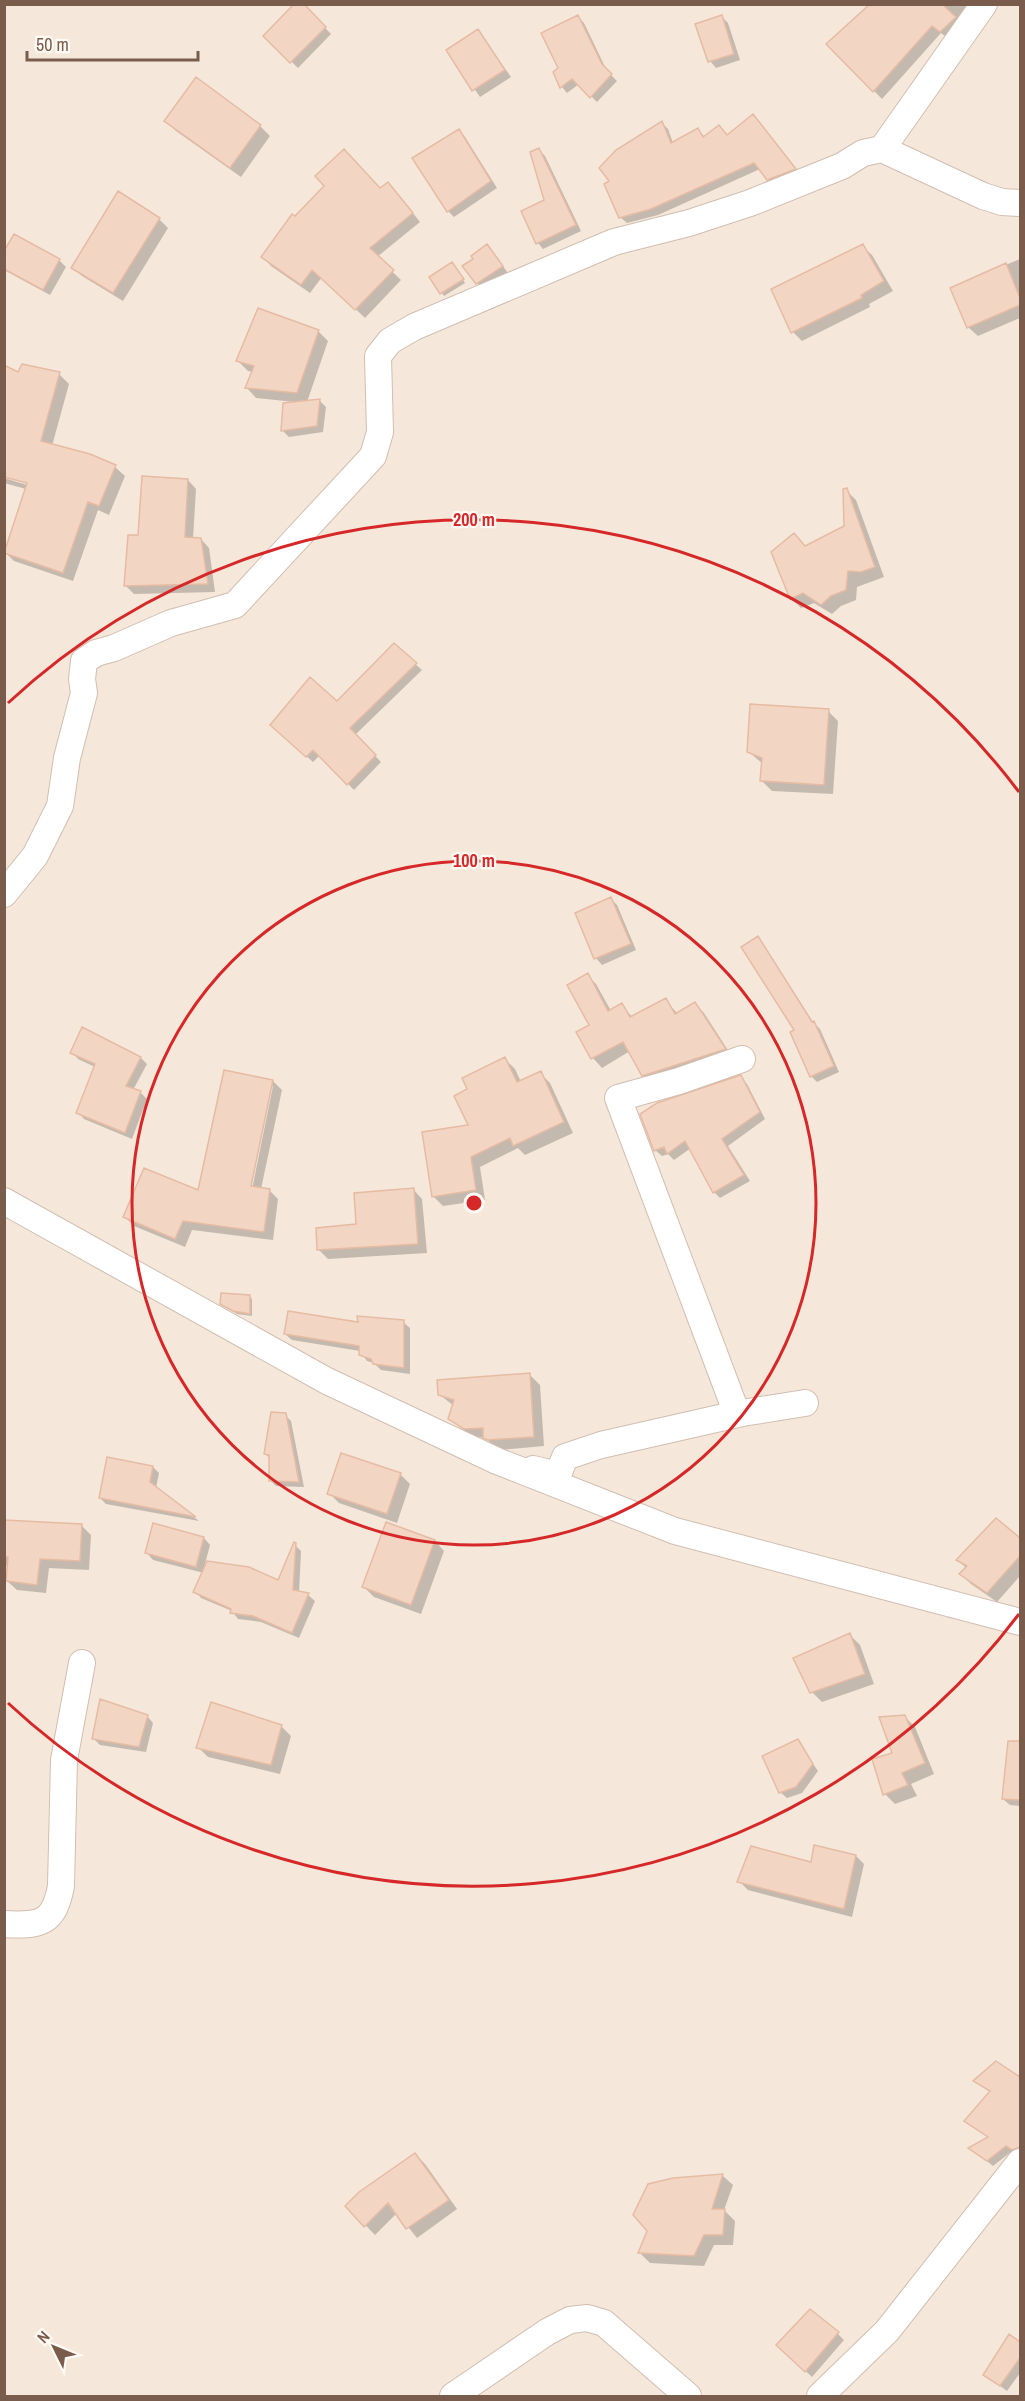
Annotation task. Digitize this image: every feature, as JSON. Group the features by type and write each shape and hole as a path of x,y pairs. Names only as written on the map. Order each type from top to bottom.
{"street":[{"path":"882,149 984,4"},
{"path":"4,894 35,856 60,806 67,758 84,693 82,679 84,661 96,653 114,648 141,634 235,605 243,597 373,456 380,432 378,356 390,341 414,327 614,242 689,223 750,203 842,166 863,153 882,149 983,196 1020,203"},
{"path":"737,1414 618,1098 679,1081 742,1059"},
{"path":"4,1201 327,1382 497,1461 675,1531 1020,1622"},
{"path":"497,1461 558,1475 565,1458 601,1445 737,1414 805,1404"},
{"path":"4,1924 31,1926 45,1920 58,1905 61,1886 64,1760 82,1663"},
{"path":"820,2397 887,2331 1020,2162"},
{"path":"453,2397 547,2332 570,2320 587,2318 604,2323 688,2397"}],"shaded area":[{"path":"5,5 1020,5 1020,2396 5,2396"}],"building":[{"path":"294,4 304,4 326,27 290,63 263,36"},
{"path":"870,4 942,4 956,17 940,32 932,26 873,92 826,44"},
{"path":"578,15 602,64 612,74 590,98 572,79 560,88 553,72 558,68 541,33"},
{"path":"722,15 734,54 708,62 695,24"},
{"path":"478,29 505,70 472,91 446,50"},
{"path":"196,77 261,125 230,168 164,121"},
{"path":"753,114 796,169 767,180 754,163 651,209 619,218 604,184 609,181 599,168 616,150 662,121 671,143 698,128 703,137 719,125 727,135"},
{"path":"459,129 491,181 447,212 412,158"},
{"path":"539,148 576,225 536,244 521,211 544,200 530,152"},
{"path":"344,149 380,188 388,182 413,213 370,248 394,270 355,310 312,270 301,285 261,257 292,214 295,216 324,186 315,176"},
{"path":"118,191 160,218 113,293 71,268"},
{"path":"14,234 60,259 43,290 4,269 4,251"},
{"path":"487,244 503,266 476,284 462,266 473,259 471,256"},
{"path":"863,244 884,281 861,295 862,298 791,333 771,289"},
{"path":"452,262 464,279 440,294 429,277"},
{"path":"1006,263 1020,298 1020,305 967,328 950,288"},
{"path":"258,308 319,330 297,393 245,388 254,366 236,361"},
{"path":"22,364 60,372 41,441 90,454 116,465 99,506 88,502 63,573 4,553 27,483 4,477 4,365 18,372"},
{"path":"320,399 317,426 281,431 283,403"},
{"path":"142,476 188,479 185,537 201,538 208,584 124,586 128,535 138,535"},
{"path":"847,488 875,567 861,572 848,571 846,590 831,596 821,605 803,593 790,599 771,552 794,533 805,546 844,526 843,489"},
{"path":"394,643 417,663 350,728 376,755 347,785 313,750 306,757 270,725 310,677 337,701"},
{"path":"750,704 829,709 824,785 760,781 762,758 747,752"},
{"path":"611,897 631,944 594,959 575,913"},
{"path":"758,936 812,1022 814,1021 834,1066 810,1077 790,1032 794,1030 741,947"},
{"path":"588,973 608,1011 622,1003 630,1017 666,998 675,1014 695,1002 726,1049 642,1076 623,1042 591,1059 576,1032 589,1025 567,985"},
{"path":"82,1027 141,1057 126,1086 141,1091 125,1133 76,1113 95,1064 70,1053"},
{"path":"505,1057 517,1082 541,1071 564,1122 513,1146 510,1138 471,1157 476,1190 432,1197 422,1132 468,1125 454,1096 467,1089 462,1078"},
{"path":"224,1070 273,1080 251,1186 270,1189 264,1232 183,1221 175,1239 123,1217 144,1168 198,1190"},
{"path":"741,1075 760,1112 722,1139 744,1175 713,1193 685,1141 667,1154 664,1147 654,1151 640,1114 657,1103"},
{"path":"414,1188 418,1244 317,1250 316,1228 356,1224 354,1193"},
{"path":"221,1293 250,1295 250,1314 233,1311 220,1304"},
{"path":"288,1311 358,1322 357,1316 404,1320 404,1368 373,1364 371,1359 359,1355 359,1346 284,1334"},
{"path":"530,1373 534,1437 488,1440 483,1438 483,1428 464,1429 448,1419 454,1400 438,1395 437,1380"},
{"path":"271,1412 286,1413 299,1482 269,1481 269,1455 264,1454"},
{"path":"341,1453 401,1473 387,1514 327,1494"},
{"path":"107,1457 153,1466 150,1482 196,1517 99,1498"},
{"path":"996,1518 1020,1538 1020,1556 987,1593 959,1574 967,1566 956,1560"},
{"path":"4,1520 82,1524 80,1561 40,1559 37,1585 6,1581 8,1557 4,1557"},
{"path":"386,1522 435,1540 411,1605 362,1587"},
{"path":"153,1523 204,1537 196,1567 145,1553"},
{"path":"294,1542 296,1543 293,1590 309,1593 292,1633 253,1616 230,1613 231,1609 193,1592 207,1561 249,1567 278,1580"},
{"path":"850,1633 865,1674 810,1693 793,1658"},
{"path":"100,1699 148,1715 139,1747 92,1739"},
{"path":"211,1702 282,1725 271,1765 196,1748"},
{"path":"905,1715 925,1763 902,1773 908,1785 883,1795 872,1759 892,1753 879,1717"},
{"path":"798,1739 813,1764 796,1787 779,1793 762,1756"},
{"path":"1008,1741 1020,1741 1020,1800 1002,1799"},
{"path":"814,1845 856,1855 844,1909 737,1882 751,1846 811,1862"},
{"path":"996,2061 1020,2077 1020,2147 1012,2150 1006,2146 987,2161 968,2148 988,2137 964,2121 990,2091 973,2081"},
{"path":"415,2153 449,2200 406,2229 388,2203 364,2227 345,2206 359,2192"},
{"path":"723,2174 712,2209 725,2209 723,2235 704,2235 694,2256 638,2253 647,2231 633,2215 648,2184 673,2178"},
{"path":"810,2309 839,2332 805,2372 776,2345"},
{"path":"1009,2334 1020,2342 1020,2358 1000,2386 983,2375"}]}
